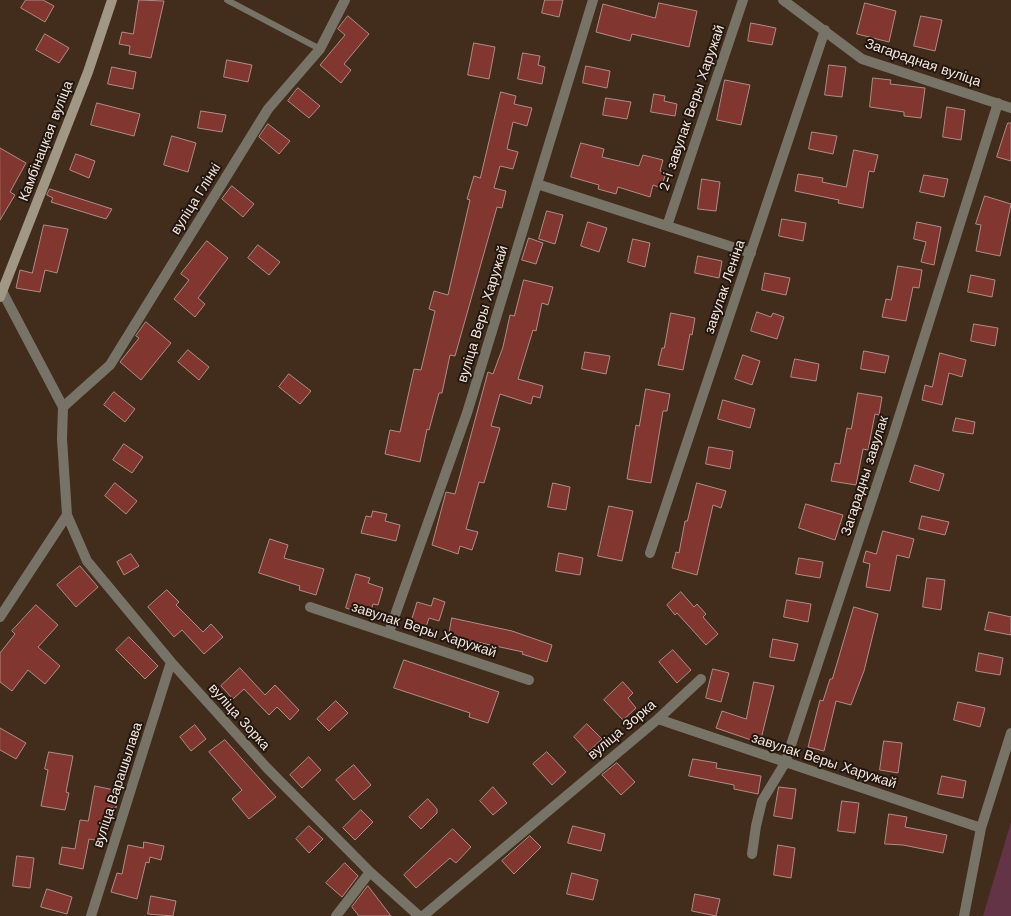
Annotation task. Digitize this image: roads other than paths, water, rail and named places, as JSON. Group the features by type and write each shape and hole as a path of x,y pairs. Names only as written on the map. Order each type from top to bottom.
{"street":[{"name":"Камбінацкая вуліца","path":"67,514 62,439 63,407 1,294 88,72 112,0"},
{"name":"вуліца Глінкі","path":"63,407 110,365 268,109 320,48 345,0"},
{"name":"вуліца Веры Харужай","path":"390,632 467,413 593,0"},
{"name":"2-і завулак Веры Харужай","path":"667,226 743,0"},
{"name":"Загарадная вуліца","path":"783,0 862,59 1011,108"},
{"name":"завулак Леніна","path":"650,553 825,30"},
{"name":"Загарадны завулак","path":"752,854 762,801 785,763 893,436 998,104"},
{"path":"537,184 751,253"},
{"path":"0,618 67,514"},
{"name":"вуліца Зорка","path":"67,514 87,560 171,662 267,768 370,872 419,916"},
{"name":"завулак Веры Харужай","path":"310,607 390,632 529,680"},
{"name":"вуліца Варашылава","path":"91,916 171,662"},
{"name":"вуліца Зорка","path":"423,916 658,719 701,679"},
{"name":"завулак Веры Харужай","path":"658,719 981,828"},
{"path":"964,916 981,828 1011,733"},
{"path":"336,916 370,872"}],"lane":[{"path":"226,0 320,48"}]}
